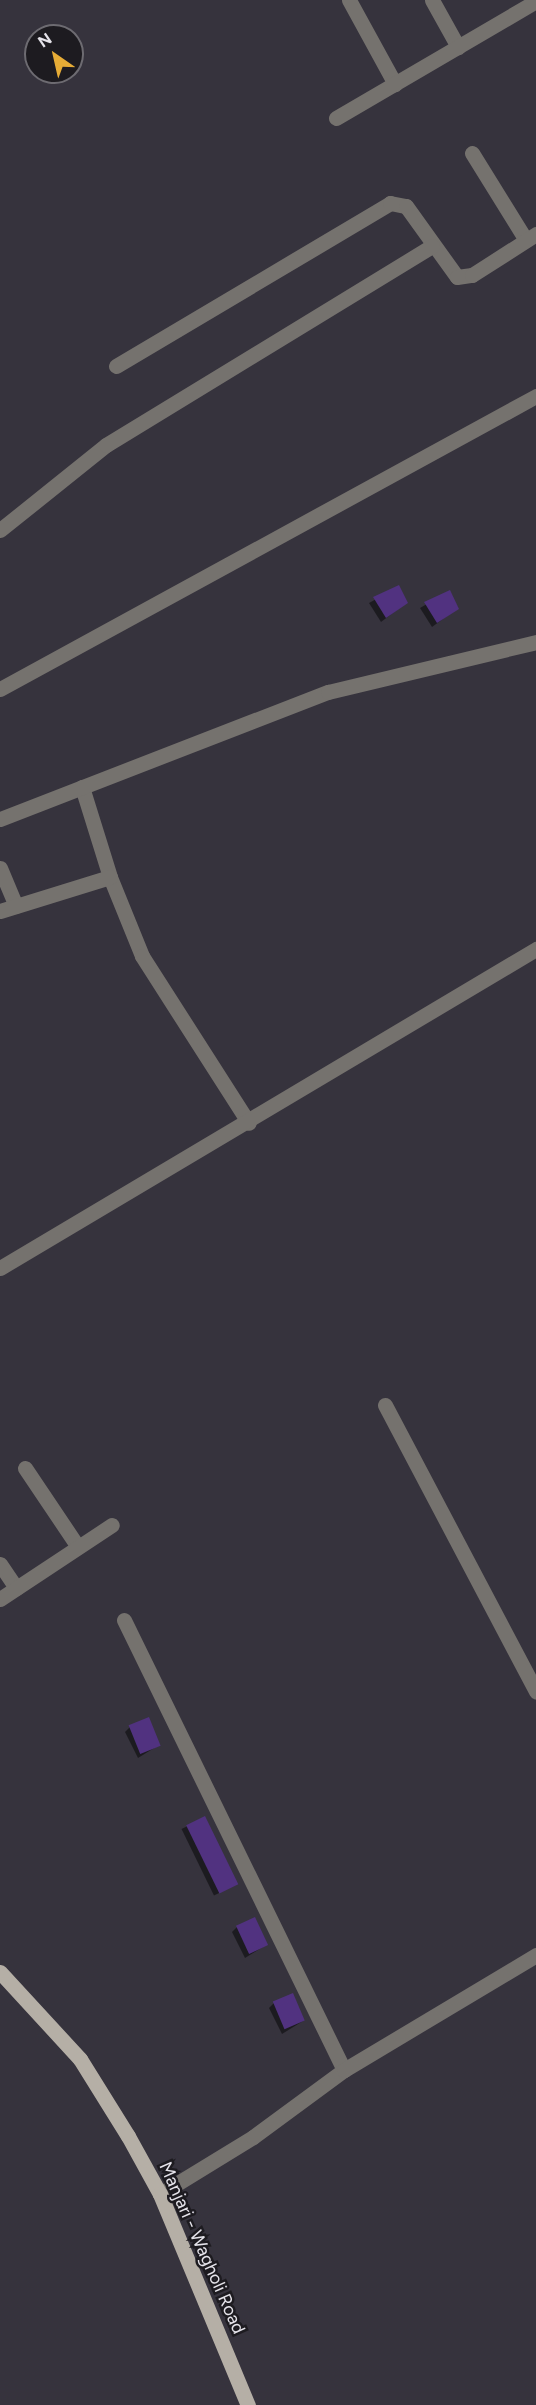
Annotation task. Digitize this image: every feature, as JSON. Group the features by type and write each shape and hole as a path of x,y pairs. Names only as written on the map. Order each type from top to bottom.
{"main road":[{"name":"Manjari - Wagholi Road","path":"0,1972 80,2059 160,2194 248,2405"}],"street":[{"path":"349,0 395,84"},
{"path":"432,0 458,47"},
{"path":"336,118 536,1"},
{"path":"116,366 390,203 406,206 451,273 464,278 531,237 472,153"},
{"path":"0,530 106,445 432,246"},
{"path":"0,689 536,396"},
{"path":"0,819 328,692 536,642"},
{"path":"82,787 110,877 142,956 249,1123"},
{"path":"0,868 16,906"},
{"path":"0,911 110,877"},
{"path":"0,1268 249,1123 536,948"},
{"path":"385,1405 536,1692"},
{"path":"24,1468 78,1547"},
{"path":"0,1599 112,1525"},
{"path":"0,1564 16,1588"},
{"path":"124,1620 344,2070"},
{"path":"160,2194 253,2137 344,2070 536,1955"}],"building":[{"path":"399,585 408,603 386,618 373,597"},
{"path":"450,590 459,609 437,623 424,602"},
{"path":"149,1717 161,1746 140,1754 129,1725"},
{"path":"205,1816 238,1884 219,1894 186,1825"},
{"path":"255,1917 268,1945 249,1954 236,1926"},
{"path":"293,1993 305,2021 284,2029 273,2002"}]}
